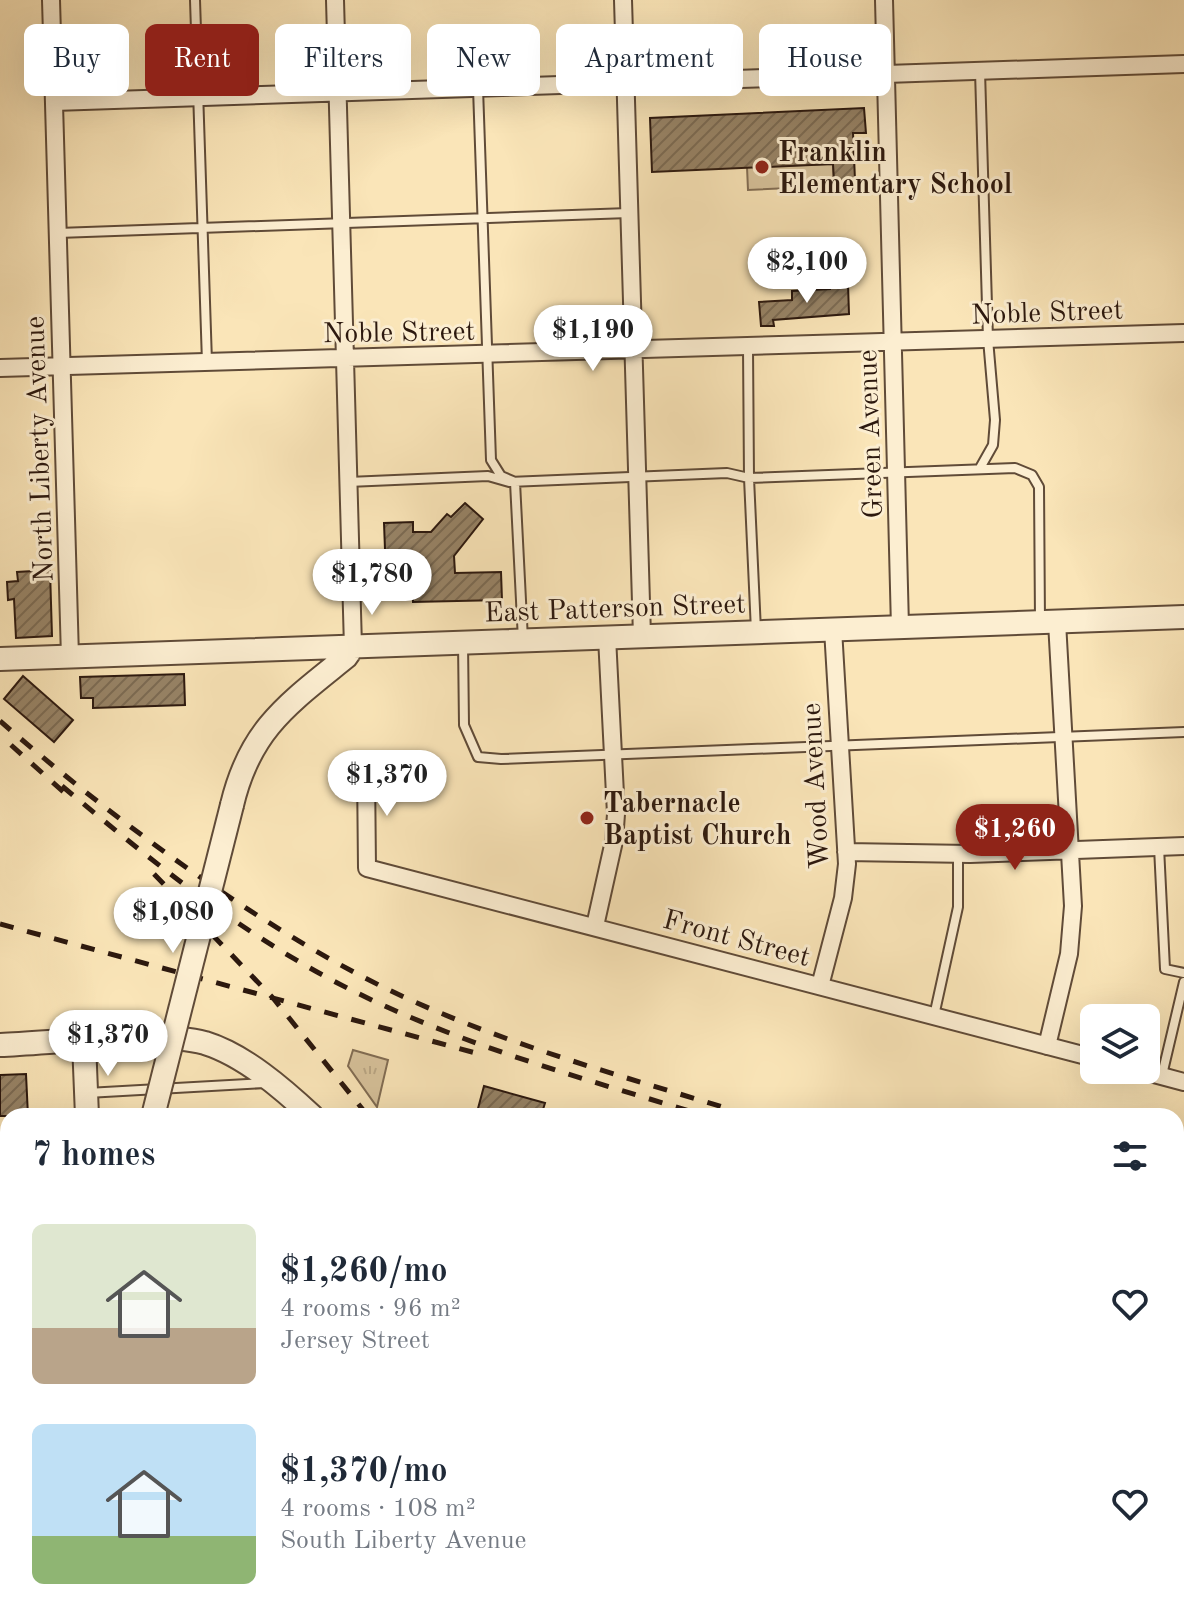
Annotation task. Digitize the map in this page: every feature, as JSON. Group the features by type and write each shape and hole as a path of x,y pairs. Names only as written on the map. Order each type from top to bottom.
{"street":[{"name":"North Liberty Avenue","path":"51,0 70,657"},
{"path":"335,0 336,24"},
{"path":"623,0 624,24"},
{"name":"Green Avenue","path":"884,0 885,24"},
{"path":"891,73 1184,64"},
{"path":"54,102 275,95"},
{"path":"155,1108 243,764 268,725 346,657 353,647 338,96"},
{"path":"626,96 642,636"},
{"name":"Green Avenue","path":"888,96 900,627"},
{"name":"Noble Street","path":"0,368 634,352 1184,333"},
{"name":"East Patterson Street","path":"0,659 1184,617"},
{"path":"1047,1046 1072,930 1064,736 1049,622"},
{"name":"Wood Avenue","path":"820,986 843,898 846,852 833,629"},
{"path":"595,926 614,841 607,637"},
{"name":"Front Street","path":"366,769 367,868 1080,1054"},
{"path":"846,852 958,854 1184,846"},
{"path":"0,1045 182,1040 222,1050 271,1082 302,1108"},
{"path":"84,1042 87,1108"},
{"path":"1162,1076 1184,1082"}],"lane":[{"path":"195,0 207,362"},
{"path":"980,70 988,339 995,420 993,445 980,468"},
{"path":"478,96 491,460 501,476 515,482"},
{"path":"58,233 202,231 630,213"},
{"path":"748,348 749,478 756,632"},
{"path":"348,482 488,476 515,482 727,473 749,478 1015,468 1032,475 1039,487 1049,622"},
{"path":"515,482 524,641"},
{"path":"463,643 464,725 478,757 501,759 1184,732"},
{"path":"1159,847 1165,969 1184,973"},
{"path":"934,1016 958,907 958,854"},
{"path":"1162,1076 1184,982"},
{"path":"86,1093 271,1082"}],"green space":[{"path":"833,164 834,186 748,190 747,167"},
{"path":"353,1050 388,1060 377,1107 348,1066"}],"building":[{"path":"864,108 866,133 853,133 855,180 834,181 833,164 652,172 650,118"},
{"path":"830,284 848,284 849,314 773,320 774,326 761,326 759,302 792,300 792,291 830,289"},
{"path":"465,503 483,519 454,556 455,573 501,572 502,600 413,602 413,589 398,575 386,576 384,523 413,522 413,532 431,532 447,514 451,517"},
{"path":"50,570 52,636 16,638 14,599 8,600 7,582 18,581 17,572"},
{"path":"184,674 185,705 93,708 93,698 81,698 80,677"},
{"path":"23,676 73,720 54,742 4,699"},
{"path":"26,1074 28,1108 0,1108 0,1075"},
{"path":"484,1086 545,1103 543,1108 478,1108"}],"railway":[{"path":"0,721 89,795 186,867 337,963 431,1009 521,1044 726,1108"},
{"path":"11,745 68,796"},
{"path":"62,786 151,859 244,927 357,993 504,1053 680,1108"},
{"path":"154,874 273,998 362,1108"},
{"path":"0,924 483,1055"}],"place":[{"name":"Franklin Elementary School","path":"762,167"},
{"name":"Tabernacle Baptist Church","path":"587,818"}]}
